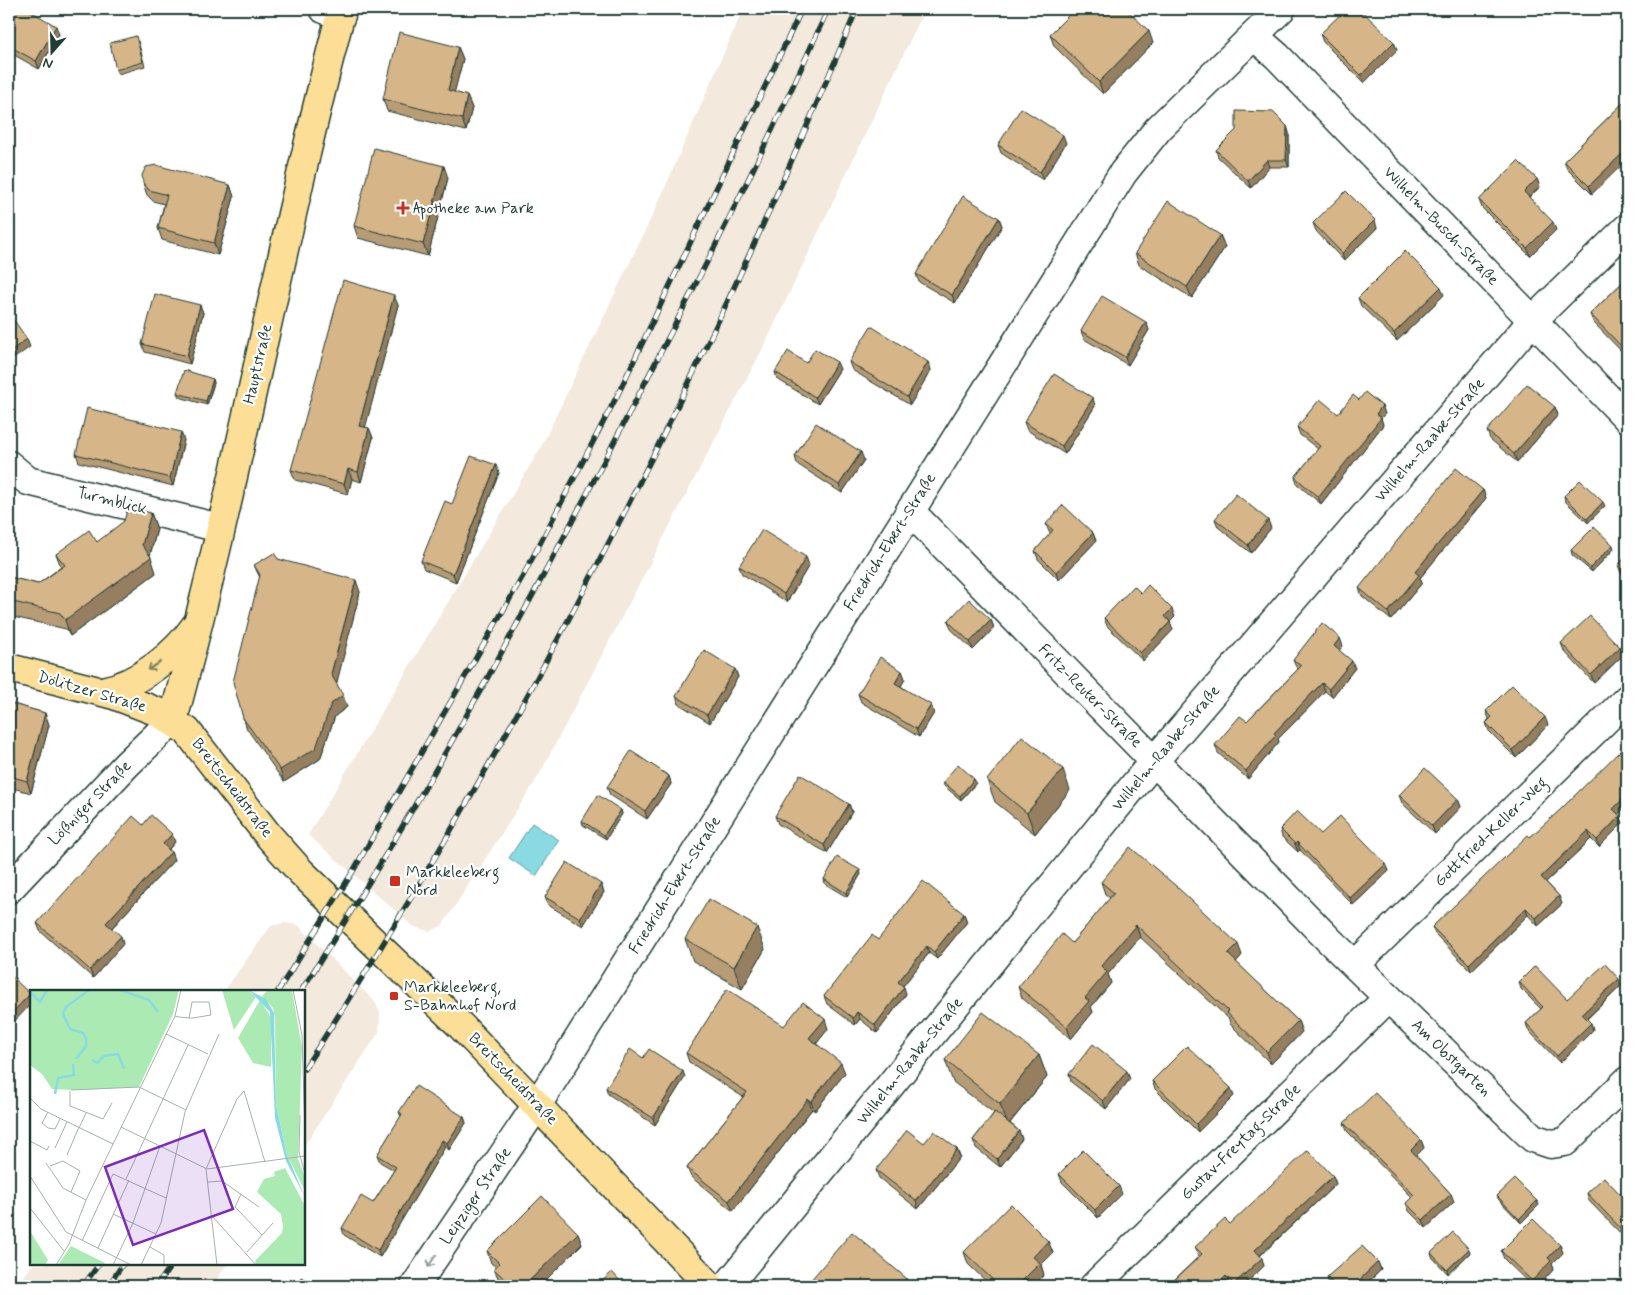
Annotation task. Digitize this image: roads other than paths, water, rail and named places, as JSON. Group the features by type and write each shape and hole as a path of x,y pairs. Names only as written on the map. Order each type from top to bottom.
{"main road":[{"name":"Hauptstraße","path":"173,720 200,619 336,11"},
{"path":"102,691 120,686 160,662 181,644 200,619"},
{"name":"Dölitzer Straße","path":"9,668 102,691 150,708 173,720"},
{"name":"Breitscheidstraße","path":"173,720 197,742 268,835 301,872 448,1012 710,1286"}],"street":[{"name":"Friedrich-Ebert-Straße","path":"537,1105 1123,173 1158,129 1281,9"},
{"name":"Wilhelm-Busch-Straße","path":"1254,36 1284,64 1627,418"},
{"name":"Wilhelm-Raabe-Straße","path":"727,1286 1154,760 1532,321 1627,228"},
{"name":"Turmblick","path":"9,464 28,481 220,528"},
{"name":"Fritz-Reuter-Straße","path":"910,511 1355,965"},
{"name":"Gottfried-Keller-Weg","path":"1355,965 1627,699"},
{"name":"Lößniger Straße","path":"9,889 127,764 173,720"},
{"name":"Am Obstgarten","path":"1355,965 1533,1138 1551,1144 1565,1142 1627,1081"},
{"name":"Gustav-Freytag-Straße","path":"1094,1286 1388,998"},
{"name":"Leipziger Straße","path":"414,1286 537,1105"}],"water":[{"path":"532,823 559,840 536,876 509,858"}],"railway":[{"path":"279,990 352,873 523,576 617,396 802,9"},
{"path":"302,990 345,922 429,781 587,494 730,217 828,9"},
{"path":"305,1067 384,943 460,814 534,684 604,552 672,418 736,283 798,147 857,9"},
{"path":"83,1286 98,1265"},
{"path":"108,1286 122,1265"},
{"path":"157,1286 171,1265"}],"place":[{"name":"Apotheke am Park","path":"403,208"},
{"name":"Markkleeberg Nord","path":"395,881"},
{"name":"Markkleeberg, S-Bahnhof Nord","path":"394,996"}]}
